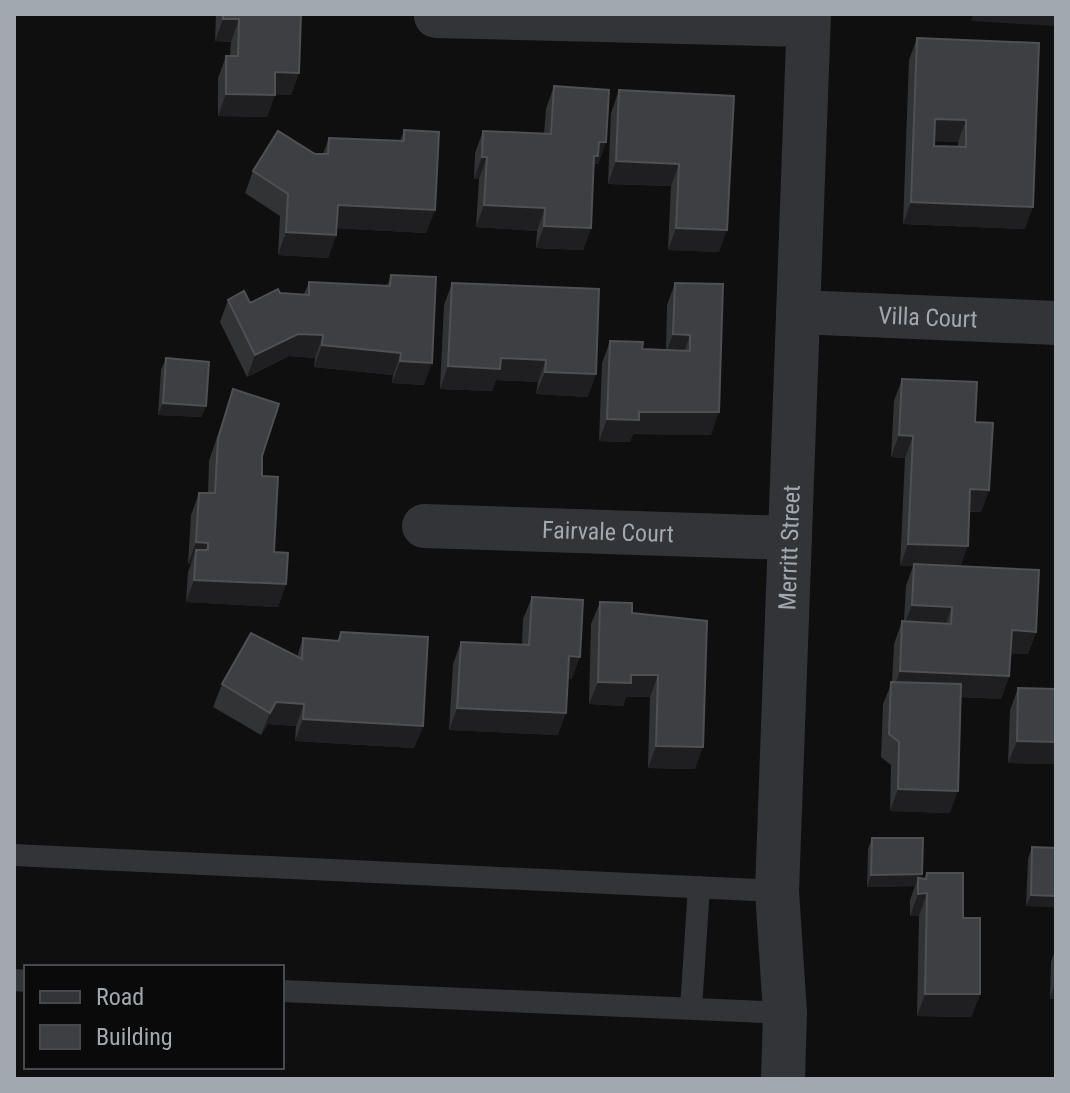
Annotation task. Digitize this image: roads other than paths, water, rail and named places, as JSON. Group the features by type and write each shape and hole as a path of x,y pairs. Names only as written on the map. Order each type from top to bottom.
{"street":[{"path":"436,16 808,20"},
{"name":"Merritt Street","path":"783,1079 785,1013 777,891 808,20"},
{"name":"Villa Court","path":"798,312 1056,323"},
{"name":"Fairvale Court","path":"424,526 790,538"}],"lane":[{"path":"14,855 777,891"},
{"path":"691,1008 699,887"},
{"path":"284,991 785,1013"}]}
